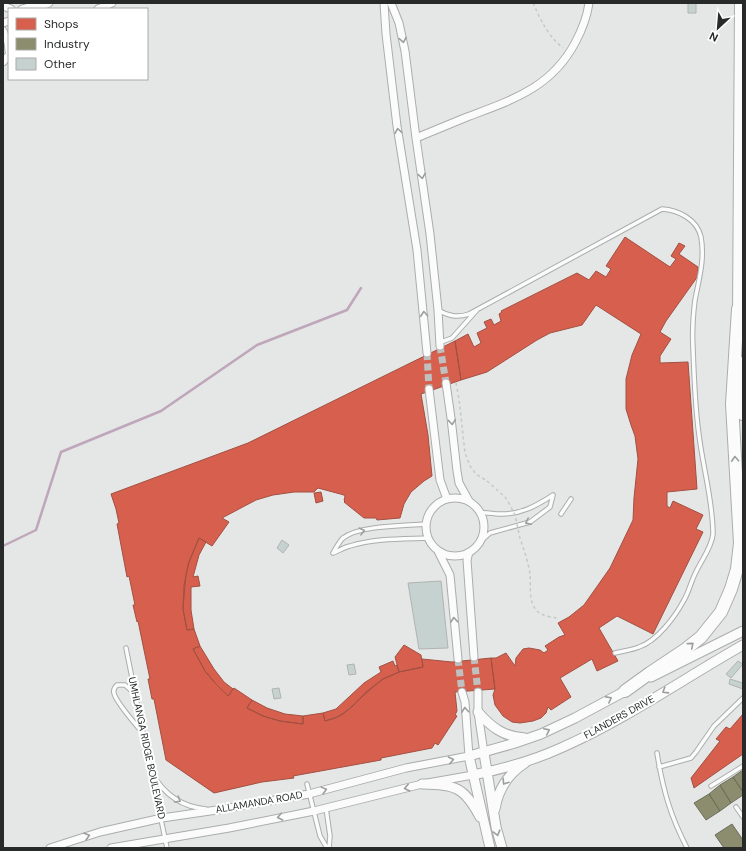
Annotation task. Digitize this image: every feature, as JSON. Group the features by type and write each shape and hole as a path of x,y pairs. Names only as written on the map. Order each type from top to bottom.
{"highway":[{"path":"625,691 686,649 701,636 721,612 731,589 736,569 740,542 732,404 738,309 741,3"},
{"path":"738,309 743,414"}],"street":[{"path":"25,8 42,3"},
{"path":"38,8 49,3"},
{"path":"100,8 112,3"},
{"path":"384,3 386,34 397,126 417,250 427,353"},
{"path":"391,3 400,23 402,34 430,234 440,344"},
{"path":"416,138 500,105 533,89 551,76 569,54 581,32 589,3"},
{"path":"3,31 8,42"},
{"path":"446,383 452,418 459,483 469,501 480,513 484,528 480,542 469,552 454,556 443,553 431,543 427,533 426,524 428,517 434,507 447,499 458,498 469,501"},
{"path":"429,389 440,480 447,499"},
{"path":"437,549 450,575 458,659"},
{"path":"469,552 467,560 474,657"},
{"name":"FLANDERS DRIVE","path":"469,756 484,753 541,734 743,631"},
{"name":"FLANDERS DRIVE","path":"473,775 562,748 632,712 710,663 743,645"},
{"path":"462,692 465,702 469,756 490,848"},
{"path":"478,692 478,712 484,753 494,817 502,848"},
{"path":"478,712 497,731 518,738 529,738"},
{"name":"ALLAMANDA ROAD","path":"50,848 100,832 162,818 309,794 406,768 469,756"},
{"path":"494,817 496,805 505,781 516,770 533,758"},
{"name":"ALLAMANDA ROAD","path":"111,848 229,828 314,811 422,784 473,775"},
{"path":"422,784 448,786 458,789 468,798 485,827"}],"lane":[{"path":"438,310 452,316 469,314 662,210 670,210 682,214 691,221 700,236 702,263 695,300 693,347 699,435 711,508 713,535 695,573 685,600 654,640 639,648 615,653"},
{"path":"440,344 452,338 480,308"},
{"path":"480,513 488,512 500,514 520,512 539,504 552,495 550,507 530,522 490,533 480,542"},
{"path":"561,514 571,499"},
{"path":"426,524 381,527 360,531 344,538 337,545 333,553 348,546 386,539 429,538"},
{"name":"UMHLANGA RIDGE BOULEVARD","path":"126,648 142,733 152,772 167,848"},
{"path":"135,694 125,685 117,685 114,688 114,694 118,701 142,733"},
{"path":"660,768 691,758 714,726 743,698"},
{"path":"657,752 667,803 679,833 688,848"},
{"path":"711,786 743,766"},
{"path":"152,772 163,788 179,801 191,806 217,810"},
{"path":"307,784 320,836 328,848"},
{"path":"736,807 743,817"},
{"path":"326,808 330,836 328,848"}],"path":[{"path":"533,3 543,25 551,36 569,54"},
{"path":"456,383 465,453 470,466 476,474 505,496 515,515 525,552 530,574 530,592 532,602 536,611 543,615 557,618"}],"building: Shops":[{"path":"625,237 670,267 676,259 671,256 679,243 685,246 679,254 698,267 698,276 666,321 660,332 671,339 660,356 660,363 688,362 697,489 667,492 667,506 670,508 673,501 703,515 696,529 703,532 653,634 617,616 599,628 618,661 597,671 592,659 560,678 571,697 551,710 548,707 546,713 541,718 520,723 512,722 503,716 495,705 493,695 495,689 491,658 496,658 506,653 515,666 516,658 523,649 529,648 540,650 544,653 548,650 545,646 565,635 558,623 569,617 584,605 610,568 633,520 638,459 635,436 626,409 626,379 632,355 641,334 596,305 582,325 550,333 487,372 461,380 455,341 468,334 474,347 481,343 477,333 487,328 484,322 491,319 494,325 501,321 499,314 502,312 501,311 577,273 589,280 596,271 606,277 611,269 606,266"},
{"path":"455,341 461,380 421,394 428,435 432,476 411,492 404,504 400,518 377,520 376,518 364,518 344,502 344,495 318,488 314,492 294,492 273,495 256,500 222,518 229,522 212,546 199,538 189,562 186,574 183,609 187,630 194,629 200,646 193,649 205,671 215,683 228,696 234,688 252,700 247,708 263,716 280,721 303,724 303,716 323,713 325,721 336,718 351,708 366,692 383,679 399,672 423,667 422,659 452,662 491,658 495,689 455,692 457,711 455,715 457,716 438,745 435,743 432,748 381,758 381,760 293,776 294,778 262,782 214,793 166,760 154,699 152,699 148,679 150,679 138,621 137,622 133,605 135,605 129,576 127,577 117,524 119,523 111,494 248,443"},
{"path":"321,492 323,501 316,503 314,493"},
{"path":"199,538 206,542 199,555 193,577 198,576 200,586 191,587 191,610 194,629 187,630 183,609 184,585 189,562"},
{"path":"404,645 421,655 423,667 399,672 395,657"},
{"path":"200,646 214,669 224,682 233,689 228,696 205,671 193,649"},
{"path":"393,661 395,666 397,665 399,672 383,679 342,715 325,721 323,713 336,709 364,683 381,672 379,667"},
{"path":"252,700 267,708 285,714 303,716 303,724 280,721 263,716 247,708"},
{"path":"743,714 743,754 694,788 691,778 720,741 716,739 726,727 730,729"}],"building: Industry":[{"path":"743,770 743,792 733,777"},
{"path":"733,777 743,792 743,795 731,803 720,785"},
{"path":"720,785 731,803 720,811 709,794"},
{"path":"709,794 720,811 706,820 694,803"},
{"path":"732,824 743,840 743,848 724,848 715,835"}],"building: Other":[{"path":"688,3 696,3 696,13 688,13"},
{"path":"282,540 289,545 283,553 277,548"},
{"path":"441,581 448,648 419,649 408,583"},
{"path":"738,661 743,664 731,678 726,674"},
{"path":"354,664 356,674 349,675 347,665"},
{"path":"730,679 743,683 743,689 729,684"},
{"path":"279,688 281,698 274,699 272,689"}],"waterway":[{"path":"3,546 36,530 61,452 161,411 257,345 347,310 361,288"}],"tunnel":[{"path":"440,346 446,383"},
{"path":"427,353 429,389"},
{"path":"474,657 478,692"},
{"path":"458,659 462,692"}]}
